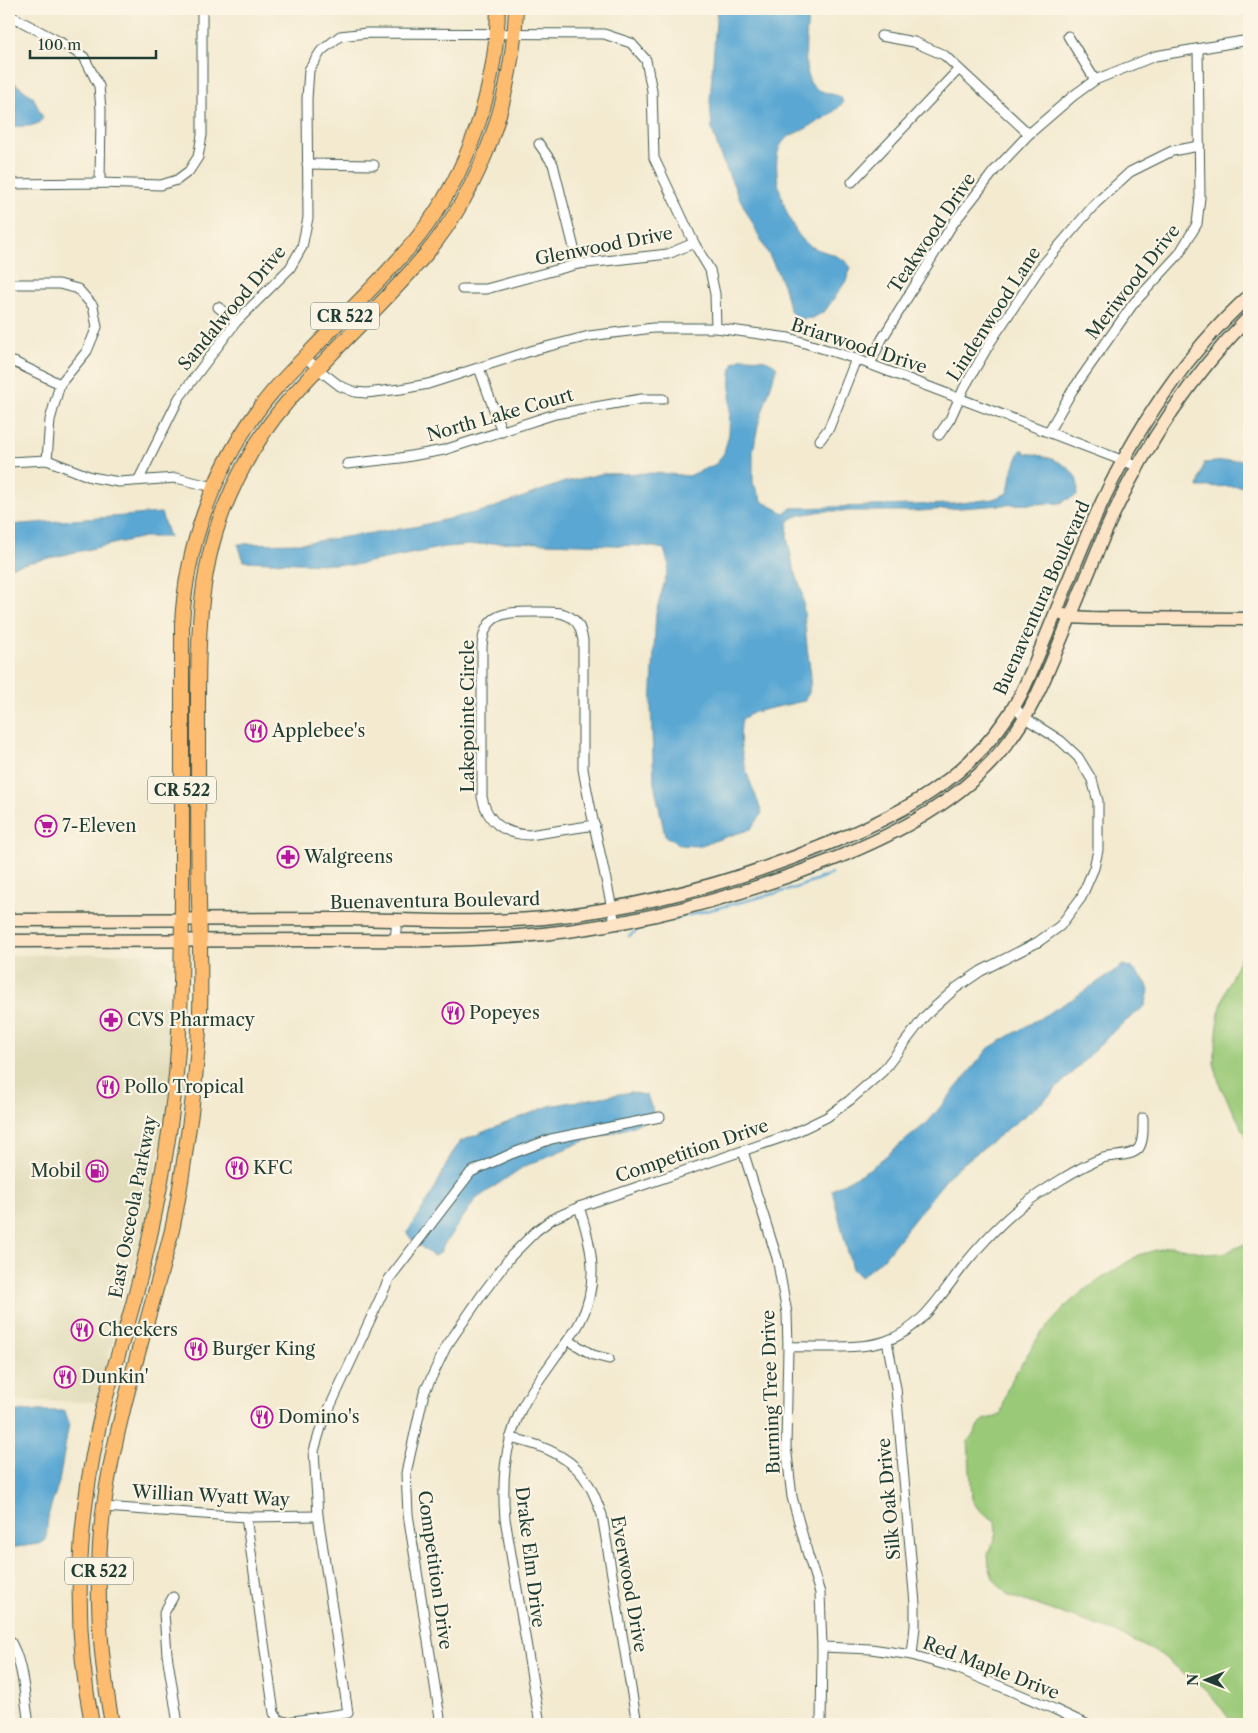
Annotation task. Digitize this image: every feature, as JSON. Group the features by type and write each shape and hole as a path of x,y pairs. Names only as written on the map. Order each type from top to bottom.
{"main road":[{"name":"East Osceola Parkway","path":"92,1724 83,1660 80,1615 81,1546 85,1506 98,1429 139,1284 155,1210 170,1124 177,1066 181,1018 182,940 182,661 184,594 190,560 200,524 214,487 239,439 257,411 305,357 399,259 439,208 459,172 474,137 485,104 491,78 497,34 498,9"},
{"name":"CR 522","path":"112,1724 102,1660 99,1616 100,1547 104,1507 120,1419 173,1224 189,1128 199,1033 198,667 199,621 205,575 221,517 242,469 255,446 286,403 417,265 462,204 484,160 495,131 509,78 515,34 516,9"},
{"name":"Buenaventura Boulevard","path":"9,920 479,921 533,918 612,908 675,895 748,874 803,855 857,832 913,804 954,777 973,760 1014,707 1057,612 1092,525 1123,460 1162,397 1214,332 1249,296"},
{"name":"Buenaventura Boulevard","path":"9,941 395,940 544,934 615,923 680,910 724,898 778,880 854,850 910,823 963,789 1005,747 1025,718 1042,684 1106,531 1137,466 1175,406 1202,369 1249,317"},
{"path":"205,575 203,546 217,503 218,495 214,487"},
{"path":"1057,612 1070,617 1091,618 1249,619"}],"street":[{"path":"9,184 100,183 161,185 183,177 194,165 200,151 202,135 202,9"},
{"path":"9,15 84,57 99,86 101,110 100,183"},
{"name":"Sandalwood Drive","path":"139,480 180,398 236,322 290,268 302,247 308,218 306,100 310,70 321,51 340,36 367,33 604,34 630,43 646,60 652,91 654,158 694,243 710,270 715,294 716,328"},
{"path":"881,36 914,42 944,55 1029,134"},
{"path":"1068,36 1095,80"},
{"name":"Teakwood Drive","path":"870,364 882,339 952,225 995,170 1029,134 1073,96 1095,80 1155,56 1249,40"},
{"name":"Meriwood Drive","path":"1048,431 1072,391 1127,312 1179,254 1198,224 1200,197 1198,49"},
{"path":"852,182 958,70"},
{"path":"539,144 553,164 578,264"},
{"name":"Lindenwood Lane","path":"939,435 950,419 959,398 991,341 1040,268 1095,204 1130,172 1172,151 1199,146"},
{"path":"307,164 374,165"},
{"name":"Glenwood Drive","path":"462,289 486,288 578,264 668,254 694,243"},
{"path":"9,284 59,284 78,289 93,306 97,327 87,351 60,384 50,420 47,460"},
{"path":"218,306 236,322"},
{"name":"Briarwood Drive","path":"305,357 331,380 346,389 366,393 428,384 534,350 589,336 653,328 716,328 789,338 856,359 1137,466"},
{"path":"820,440 829,428 856,359"},
{"path":"14,362 60,384"},
{"path":"478,368 502,432"},
{"name":"North Lake Court","path":"347,464 400,458 444,450 563,412 641,399 663,399"},
{"path":"9,462 47,460 91,478 119,482 176,478 214,487"},
{"name":"Lakepointe Circle","path":"595,825 518,835 501,828 488,816 482,797 482,647 485,630 489,623 499,615 512,612 561,613 572,618 579,627 583,640 583,769 595,825 615,923"},
{"path":"182,661 198,667"},
{"name":"Competition Drive","path":"441,1724 408,1514 406,1473 424,1393 446,1347 511,1256 536,1231 552,1219 579,1207 792,1134 826,1117 850,1100 883,1071 925,1016 956,988 981,970 1038,942 1060,926 1081,898 1094,868 1098,850 1098,802 1092,780 1078,757 1065,745 1025,718 1014,707"},
{"path":"395,940 397,920"},
{"path":"246,1517 274,1713 279,1720 287,1722 348,1713 318,1516 314,1451 322,1424 389,1279 471,1172 551,1139 660,1117"},
{"path":"788,1347 863,1345 887,1340 915,1325 941,1298 963,1266 999,1225 1023,1205 1074,1172 1103,1158 1138,1150 1142,1143 1143,1118"},
{"name":"Burning Tree Drive","path":"743,1151 778,1258 787,1313 786,1446 792,1496 820,1593 822,1647 821,1724"},
{"name":"Drake Elm Drive","path":"540,1724 505,1520 503,1489 510,1438 526,1401 580,1321 590,1297 592,1254 589,1236 579,1207"},
{"path":"139,1284 156,1289"},
{"path":"568,1340 593,1355 609,1358"},
{"name":"Silk Oak Drive","path":"887,1340 896,1388 915,1604 912,1655"},
{"name":"Everwood Drive","path":"510,1438 526,1441 551,1451 572,1466 589,1484 602,1514 637,1724"},
{"name":"Willian Wyatt Way","path":"104,1507 246,1517 318,1516"},
{"path":"174,1597 164,1614 167,1654 178,1724"},
{"path":"9,1639 16,1650 20,1665 29,1724"},
{"name":"Red Maple Drive","path":"822,1647 871,1649 912,1655 959,1669 1086,1724"}],"shaded area":[{"path":"159,953 176,966 171,1089 142,1237 96,1402 9,1400 9,955"}],"green space":[{"path":"1249,938 1249,1141 1220,1086 1214,1063 1219,1013 1227,987"},
{"path":"1249,1242 1249,1724 1233,1724 1205,1690 1160,1654 1113,1631 1007,1595 993,1578 989,1566 988,1555 996,1533 995,1521 978,1509 972,1499 968,1441 983,1420 1001,1415 1007,1389 1039,1336 1069,1303 1087,1288 1138,1255 1171,1246 1211,1254 1227,1252"}],"water":[{"path":"717,9 809,9 806,60 809,79 815,88 841,97 843,103 825,118 787,138 782,143 778,153 777,165 780,193 790,221 803,240 809,245 841,258 851,268 846,281 825,311 813,318 801,319 793,315 789,308 784,287 776,269 720,155 712,129 710,100"},
{"path":"9,79 33,97 43,118 40,122 28,126 9,126"},
{"path":"742,358 765,360 777,367 758,425 753,452 753,483 763,502 784,513 791,508 954,504 993,499 1008,493 1016,460 1021,450 1024,450 1025,453 1044,456 1062,464 1070,469 1078,485 1077,495 1060,503 919,511 823,511 800,515 791,519 788,523 787,536 793,566 802,591 811,676 809,693 804,701 754,712 742,719 740,731 742,755 762,813 751,829 698,846 681,845 665,836 654,783 651,707 656,612 669,566 664,549 648,546 511,542 445,547 354,565 244,561 238,544 303,543 414,527 487,510 565,482 601,474 661,473 689,476 716,464 724,453 729,434 733,363"},
{"path":"1249,459 1249,486 1198,487 1204,463"},
{"path":"161,513 169,537 144,537 9,567 9,525"},
{"path":"1123,965 1132,968 1146,982 1149,991 1145,1006 1117,1028 1046,1099 951,1173 883,1259 860,1277 852,1269 832,1190 871,1168 928,1122 989,1048 1074,998"},
{"path":"631,1092 647,1096 653,1111 652,1117 631,1127 579,1143 523,1167 476,1199 439,1254 433,1256 412,1240 407,1233 433,1192 451,1155 461,1141 549,1106"},
{"path":"9,1411 65,1411 69,1423 59,1482 48,1516 46,1540 39,1544 9,1548"}],"waterway":[{"path":"629,936 642,927 793,889 831,874"}],"place":[{"name":"Applebee's","path":"256,731"},
{"name":"7-Eleven","path":"46,826"},
{"name":"Walgreens","path":"288,857"},
{"name":"Popeyes","path":"453,1013"},
{"name":"CVS Pharmacy","path":"111,1020"},
{"name":"Pollo Tropical","path":"108,1087"},
{"name":"KFC","path":"237,1168"},
{"name":"Mobil","path":"97,1171"},
{"name":"Checkers","path":"82,1330"},
{"name":"Burger King","path":"196,1349"},
{"name":"Dunkin'","path":"65,1377"},
{"name":"Domino's","path":"262,1417"}]}
